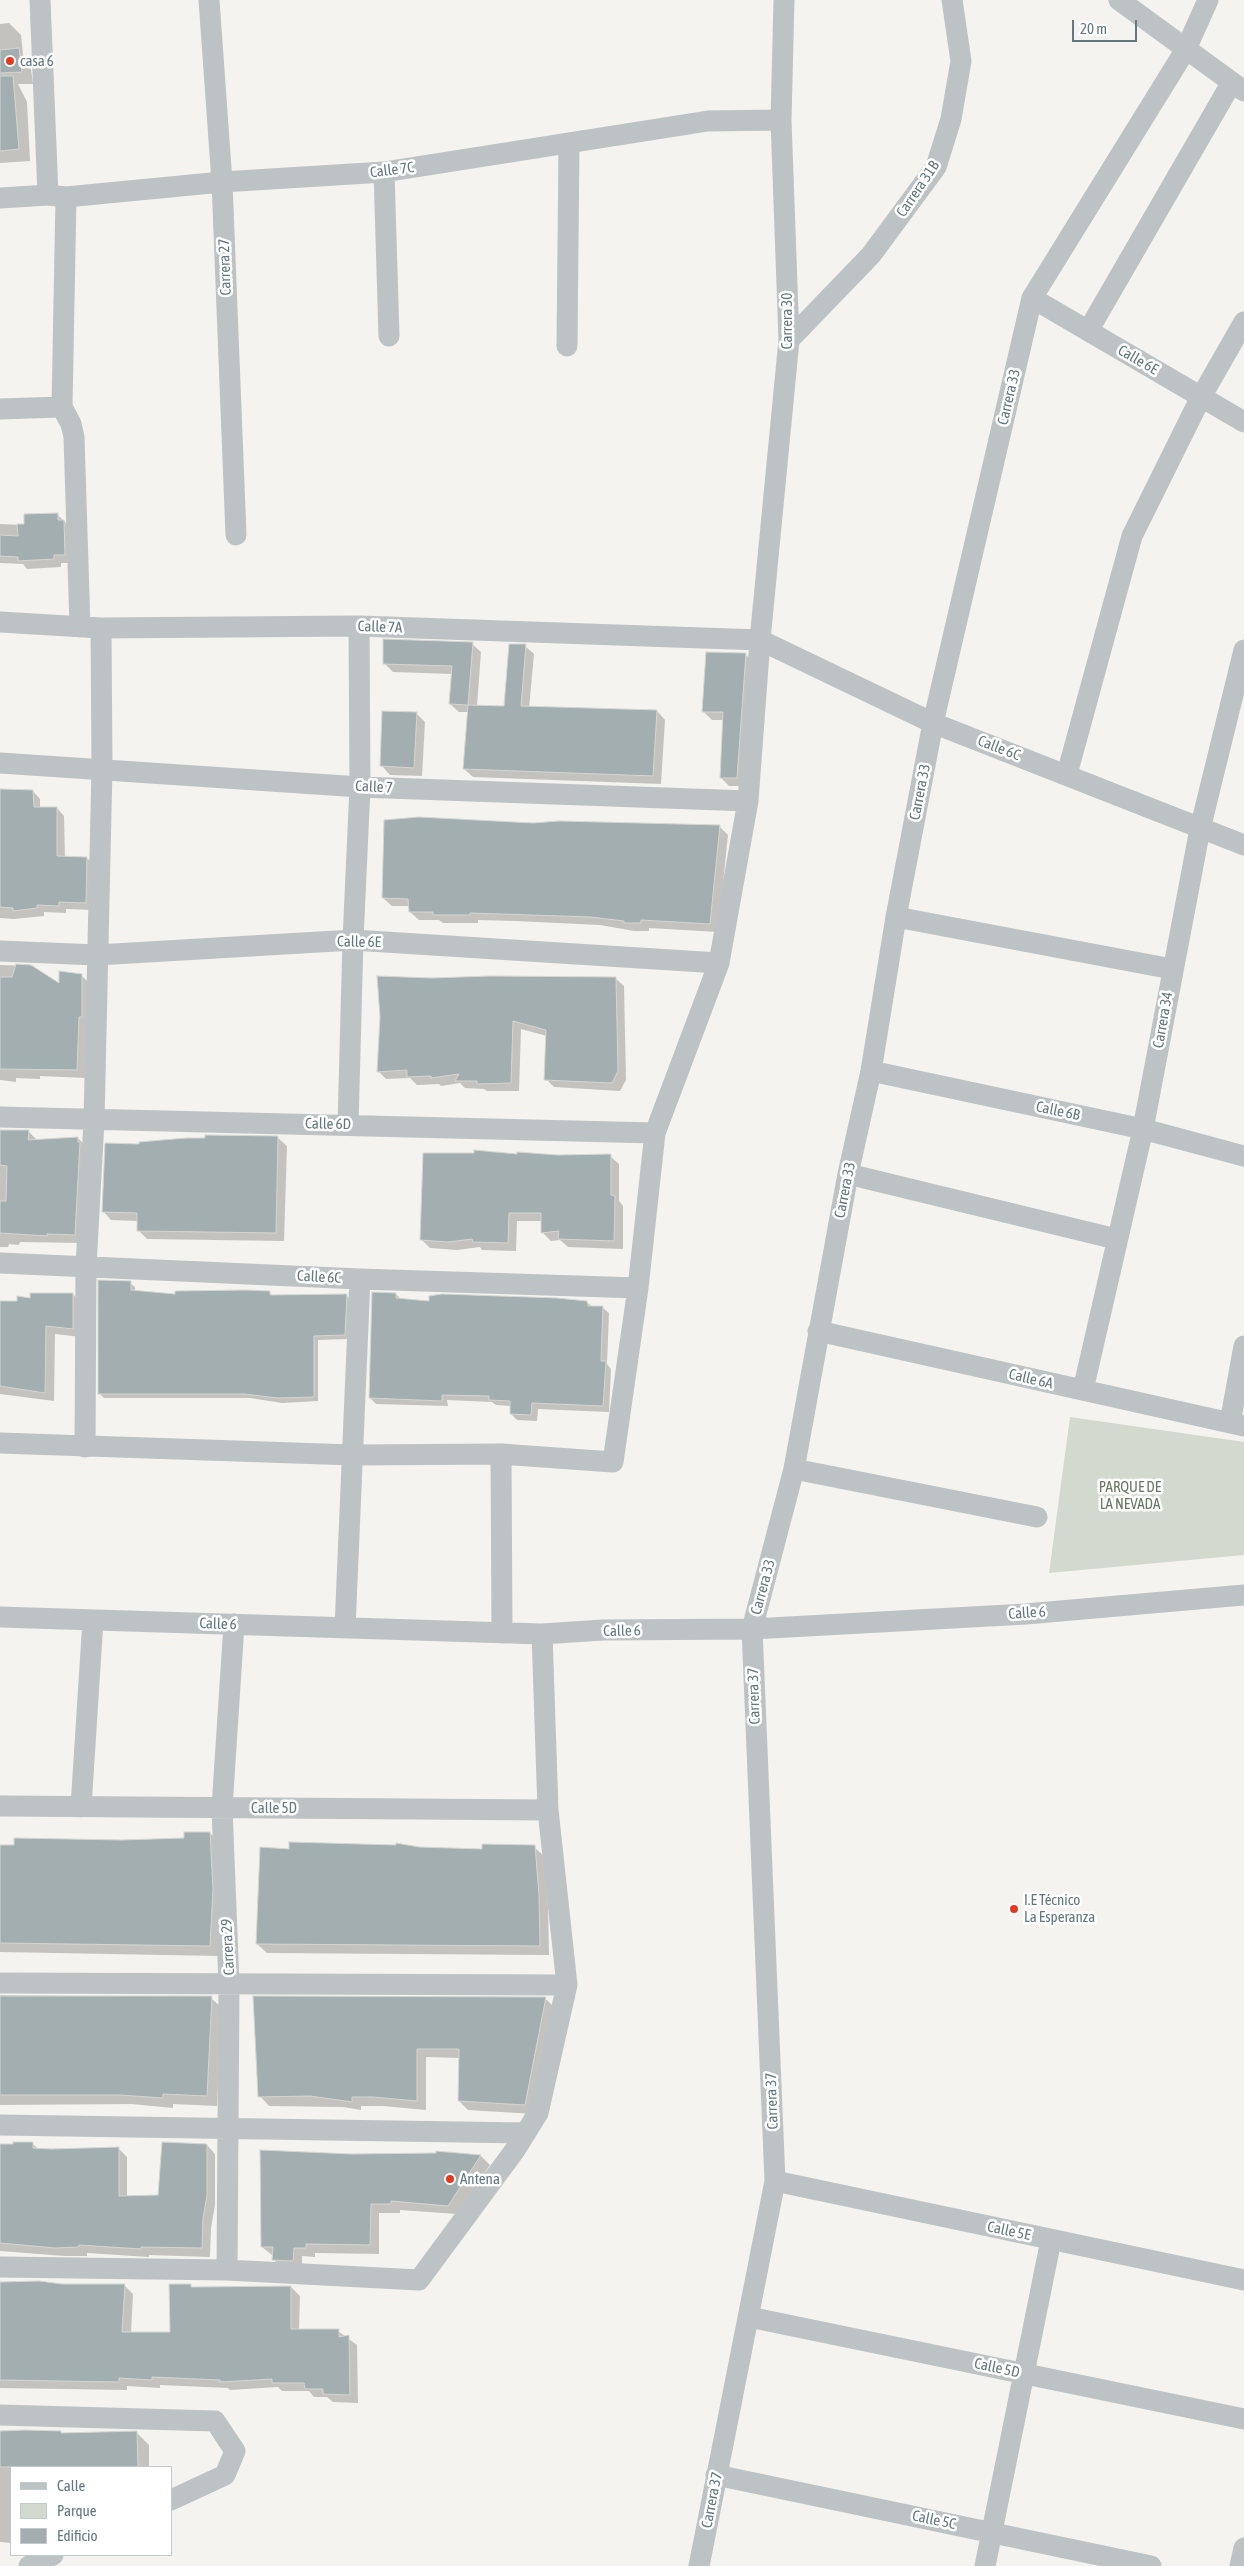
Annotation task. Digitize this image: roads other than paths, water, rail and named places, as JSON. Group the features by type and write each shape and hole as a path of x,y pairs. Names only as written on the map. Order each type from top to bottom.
{"street":[{"path":"40,0 57,196 62,407 71,424 74,437 80,627"},
{"name":"Carrera 27","path":"209,0 222,182 236,535"},
{"name":"Carrera 30","path":"501,1454 613,1462 638,1288 656,1133 719,963 748,801 760,640 789,340 780,120 784,0"},
{"name":"Carrera 31B","path":"789,340 872,255 936,167 951,119 961,61 952,0"},
{"path":"1088,331 1238,87 1118,0"},
{"name":"Carrera 33","path":"752,1629 794,1469 848,1174 871,1071 896,917 933,723 1032,298 1186,49 1208,0"},
{"name":"Calle 7C","path":"0,198 57,196 222,182 384,172 708,121 780,120"},
{"path":"567,346 569,144"},
{"path":"384,172 389,336"},
{"name":"Calle 6E","path":"1032,298 1244,422"},
{"path":"1067,774 1132,536 1201,397 1244,322"},
{"path":"0,408 62,407"},
{"name":"Calle 7A","path":"0,622 102,628 359,626 760,640"},
{"path":"348,1125 353,940 360,787 359,626"},
{"path":"85,1447 86,1266 94,1121 102,768 102,628"},
{"name":"Calle 6C","path":"760,640 933,723 1067,774 1200,829 1244,844"},
{"name":"Carrera 34","path":"1084,1390 1116,1238 1143,1129 1200,829 1244,650"},
{"name":"Calle 7","path":"0,763 102,768 360,787 748,801"},
{"path":"896,917 1172,969"},
{"name":"Calle 6E","path":"0,951 97,955 353,940 719,963"},
{"name":"Calle 6B","path":"871,1071 1143,1129 1244,1156"},
{"name":"Calle 6D","path":"0,1117 94,1121 656,1133"},
{"path":"848,1174 1116,1238"},
{"name":"Calle 6C","path":"0,1263 360,1279 638,1288"},
{"path":"345,1628 360,1279"},
{"name":"Calle 6A","path":"818,1331 1237,1424"},
{"path":"1237,1424 1244,1346"},
{"path":"0,1444 353,1455 501,1454 502,1632"},
{"path":"794,1469 1037,1517"},
{"name":"Calle 6","path":"0,1617 542,1634 603,1630 752,1629 1026,1614 1244,1594"},
{"path":"81,1806 93,1620"},
{"name":"Carrera 29","path":"227,2270 229,1984 222,1808 234,1624"},
{"name":"Carrera 37","path":"699,2566 775,2181 752,1629"},
{"path":"0,2267 227,2270 419,2280 526,2133 538,2113 567,1985 548,1810 542,1634"},
{"name":"Calle 5D","path":"0,1806 548,1810"},
{"path":"0,1982 567,1985"},
{"path":"0,2125 526,2133"},
{"name":"Calle 5E","path":"775,2181 1244,2280"},
{"path":"985,2566 1051,2240"},
{"name":"Calle 5D","path":"749,2317 1244,2419"},
{"path":"0,2415 215,2421 235,2451 225,2475 172,2500"},
{"name":"Calle 5C","path":"716,2475 1151,2566"},
{"path":"1240,2566 1244,2548"},
{"path":"29,2566 51,2556"}],"place":[{"name":"casa 6","path":"10,61"},
{"name":"I.E Técnico La Esperanza","path":"1014,1909"},
{"name":"Antena","path":"450,2179"}],"park label":[{"name":"PARQUE DE LA NEVADA","path":"1130,1496"}]}
